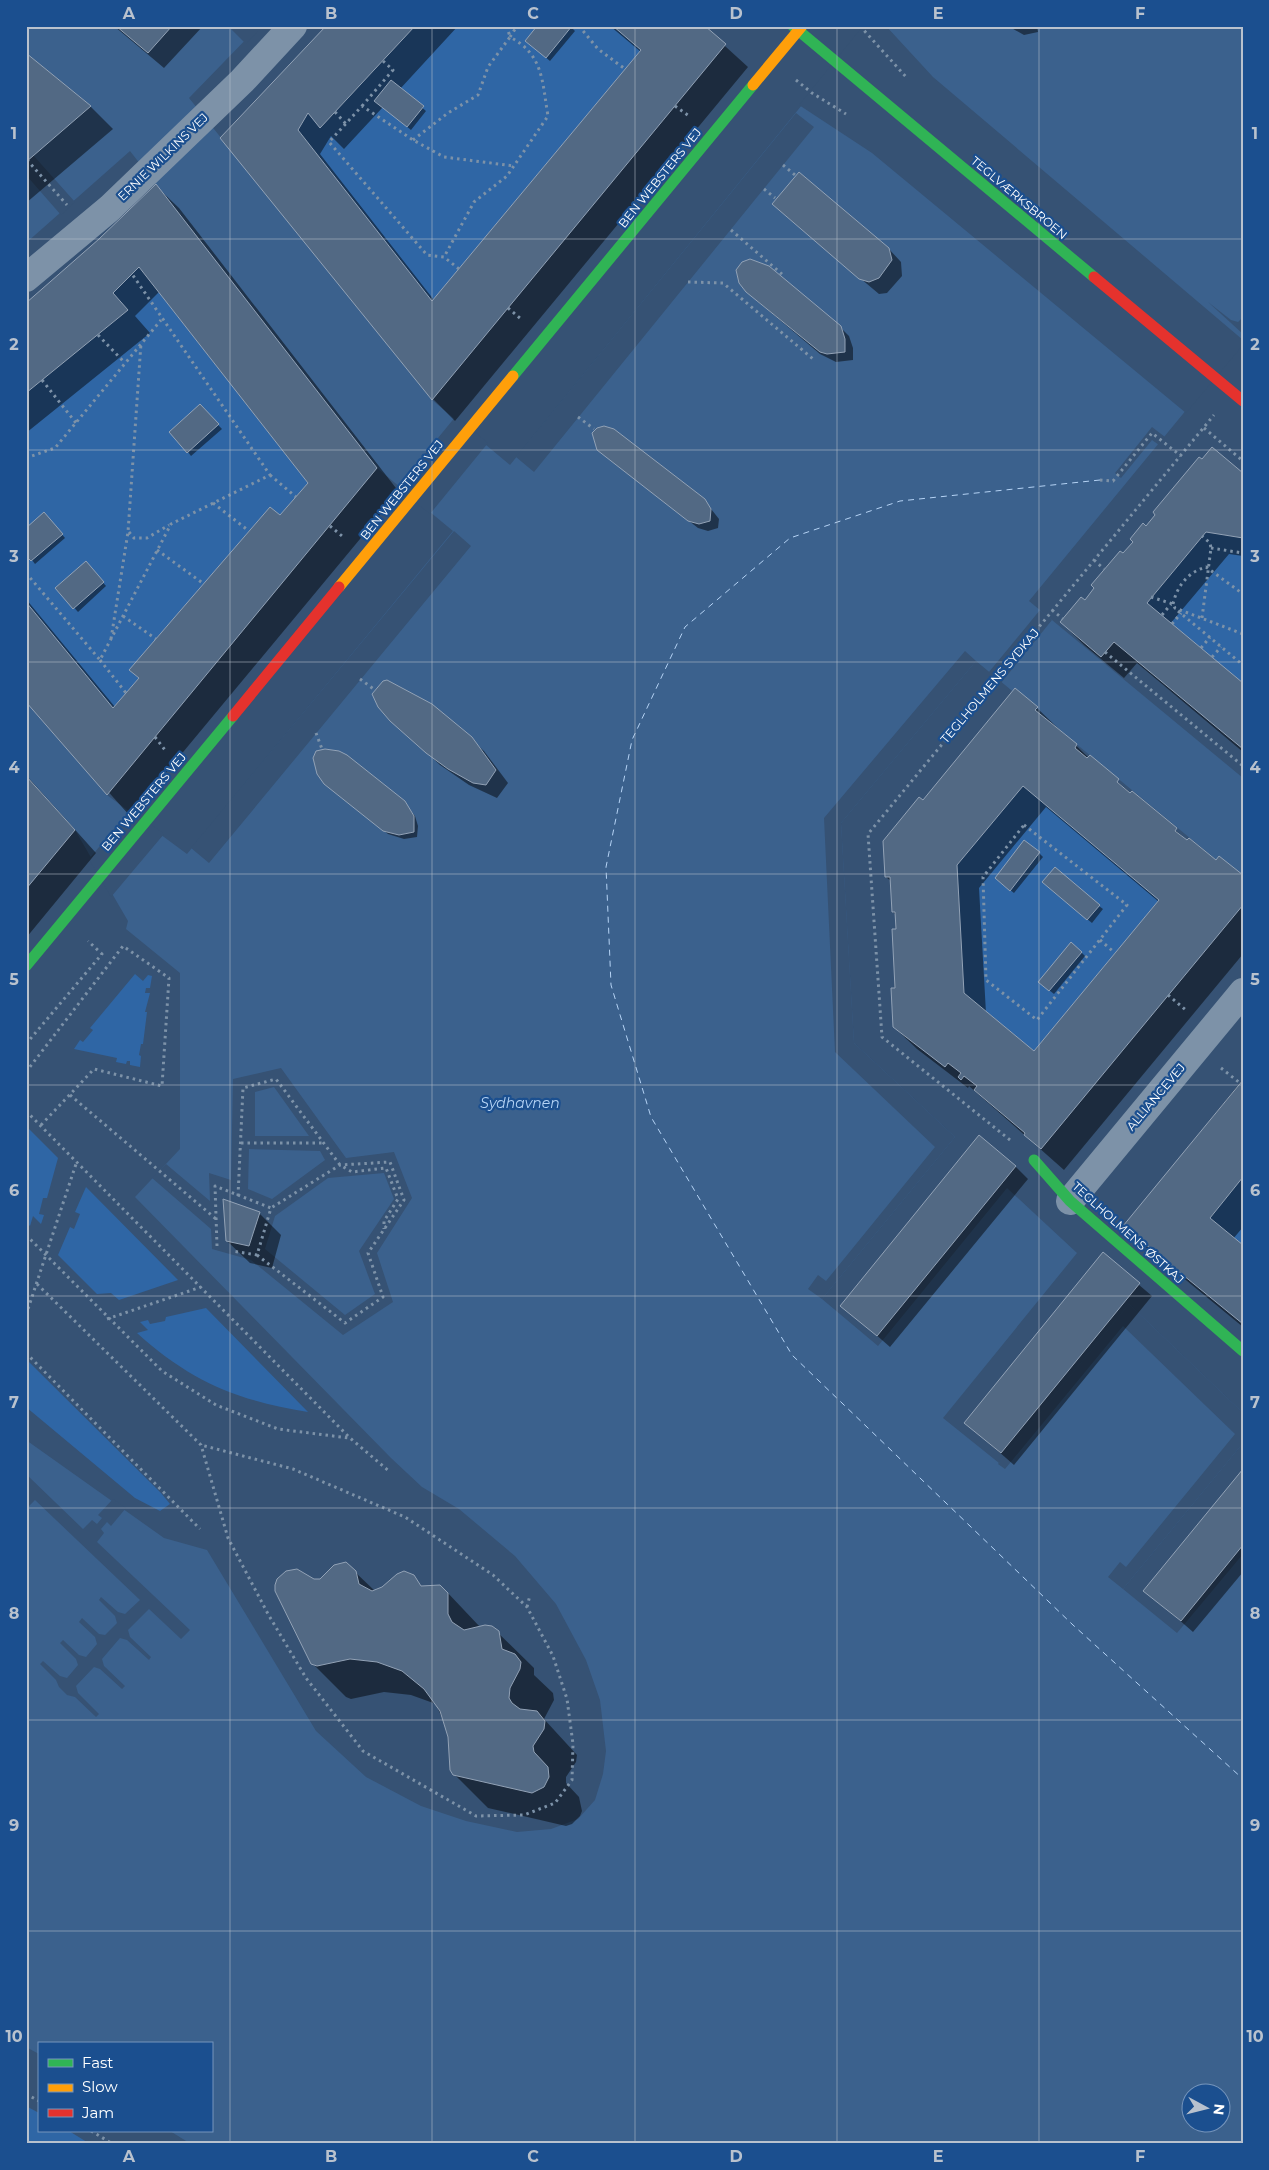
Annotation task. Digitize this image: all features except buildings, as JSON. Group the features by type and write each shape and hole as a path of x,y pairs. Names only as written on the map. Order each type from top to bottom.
{"street":[{"name":"ERNIE WILKINS VEJ","path":"26,278 110,208 242,81 293,26"},
{"name":"TEGLVÆRKSBROEN","path":"798,28 827,55 1235,390"},
{"name":"BEN WEBSTERS VEJ","path":"26,966 495,399 798,28"},
{"name":"ALLIANCEVEJ","path":"1070,1202 1243,992"},
{"name":"TEGLHOLMENS ØSTKAJ","path":"1034,1160 1070,1202 1243,1351"}],"path":[{"path":"444,257 474,202 507,176 548,116 539,64 531,52 510,37 506,26"},
{"path":"413,140 448,112 478,95 488,67 517,26"},
{"path":"579,26 598,49 625,68"},
{"path":"383,61 393,70 329,142 427,254 444,257 459,269"},
{"path":"362,106 413,140 444,157 514,166"},
{"path":"334,112 346,124"},
{"path":"27,160 87,227"},
{"path":"783,165 795,175"},
{"path":"764,189 775,198"},
{"path":"731,230 783,274"},
{"path":"132,274 161,320 270,475 296,497"},
{"path":"688,282 724,283 813,359"},
{"path":"26,458 56,448 161,320"},
{"path":"98,334 125,363"},
{"path":"110,642 128,532 141,343"},
{"path":"42,380 76,423"},
{"name":"TEGLHOLMENS SYDKAJ","path":"1034,1160 882,1037 868,834 1235,390"},
{"path":"578,418 594,430"},
{"path":"1204,428 1243,461"},
{"path":"1100,480 1113,481 1152,433 1181,456"},
{"path":"128,532 134,538 147,538 171,524 270,475"},
{"path":"213,503 249,531"},
{"path":"100,660 171,524"},
{"path":"1202,536 1210,543 1211,548 1202,618"},
{"path":"1211,548 1243,553"},
{"path":"157,550 204,584"},
{"path":"1094,560 1104,569"},
{"path":"1209,567 1243,594"},
{"path":"1162,615 1173,605 1180,585 1187,577 1196,570 1209,567"},
{"path":"26,573 126,693"},
{"path":"1151,597 1243,634"},
{"path":"1173,605 1243,665"},
{"path":"1052,610 1063,619"},
{"path":"1172,624 1181,613"},
{"path":"123,616 156,639"},
{"path":"1201,648 1210,637"},
{"path":"1212,657 1221,647"},
{"path":"1105,652 1243,766"},
{"path":"360,679 375,690"},
{"path":"316,733 322,749"},
{"path":"1024,824 1127,905 1100,940 1037,1020 986,980 983,877 1024,824"},
{"path":"26,1044 102,954 66,918"},
{"path":"1100,940 1115,953"},
{"path":"26,1072 124,946 169,978 162,1086 94,1069 41,1125"},
{"path":"238,1196 244,1088 276,1079 340,1165 352,1172 386,1168 398,1199 384,1221 384,1229"},
{"path":"70,1095 216,1219"},
{"path":"26,1111 350,1438 390,1472"},
{"path":"241,1143 324,1143"},
{"path":"26,1315 77,1161"},
{"path":"232,1250 257,1255 345,1323 383,1298 368,1253 404,1200 390,1162 340,1165 271,1208 257,1255"},
{"path":"217,1246 215,1186 271,1208"},
{"path":"26,1235 162,1371 216,1405 278,1429 350,1438"},
{"path":"37,1284 201,1445 228,1538 268,1614 306,1678 363,1751 476,1816 524,1815 555,1803 572,1780 573,1744 567,1699 553,1656 527,1607 493,1575 405,1517 293,1469 201,1445"},
{"path":"108,1319 201,1287"},
{"path":"26,1352 200,1529"},
{"path":"527,1607 530,1595"},
{"path":"26,2094 38,2100"},
{"path":"93,2132 113,2144"}],"shaded area":[{"path":"415,26 613,26 641,50 432,301 298,130 308,113 321,127"},
{"path":"139,267 308,483 280,515 270,507 129,670 139,678 113,708 26,602 26,393 128,310 113,293"},
{"path":"1206,532 1243,538 1243,683 1147,603"},
{"path":"1023,786 1159,900 1034,1051 964,993 957,865"},
{"path":"135,974 143,981 148,975 152,976 150,988 146,988 145,993 150,993 145,1012 147,1012 143,1044 141,1044 139,1055 141,1056 140,1067 130,1065 130,1061 127,1061 126,1064 116,1062 117,1058 74,1049 80,1040 83,1042 93,1030 90,1028"},
{"path":"26,1126 58,1158 47,1198 43,1198 39,1214 44,1215 41,1224 33,1216 30,1226 26,1222"},
{"path":"1243,1177 1243,1245 1210,1218"},
{"path":"86,1187 178,1280 119,1300 111,1293 97,1294 58,1255 70,1227 74,1229 80,1214 75,1212"},
{"path":"206,1308 308,1412 259,1402 216,1386 176,1364 137,1333 148,1330 140,1322 148,1320 150,1324 165,1321 166,1317"},
{"path":"26,1359 170,1504 160,1511 135,1498 26,1407"},
{"path":"26,2106 38,2112 38,2132 71,2132 90,2144 26,2144"}],"water":[{"name":"Sydhavnen","path":"26,26 116,26 148,52 172,26 259,26 189,98 432,400 510,465 866,26 1243,26 1243,341 1029,601 1243,778 1243,882 976,661 841,823 854,1043 955,1137 822,1299 878,1346 1007,1188 1077,1253 943,1418 999,1463 1129,1304 1243,1413 1243,1443 1123,1589 1177,1633 1243,1554 1243,2144 191,2144 172,2132 212,2132 212,2042 38,2042 38,2053 26,2047 26,1440 164,1538 207,1550 316,1731 366,1777 421,1806 466,1821 517,1832 551,1829 578,1819 595,1800 603,1774 606,1751 600,1700 586,1660 556,1604 515,1556 459,1509 422,1487 391,1458 135,1197 180,1149 180,973 126,929 128,921 75,830 26,776 26,702 107,795 187,854 453,531 377,468 130,151 26,243 26,161 91,106 26,53"}],"pier":[{"path":"228,26 253,26 258,31 246,44"},
{"path":"863,26 886,26 933,77 1243,340 1243,345 1186,413 872,153 799,105"},
{"path":"796,113 814,127 534,472 516,457"},
{"path":"33,155 75,202 61,215 26,175 26,162"},
{"path":"1208,302 1231,320 1238,322 1243,317 1243,334"},
{"path":"456,416 488,443 430,514 397,488"},
{"path":"1152,427 1165,437 1159,445 1152,440 1121,478 1115,473"},
{"path":"454,531 471,546 209,863 191,848"},
{"path":"1040,610 1052,620 1001,683 989,672"},
{"path":"965,651 976,661 841,823 854,1043 955,1137 822,1299 808,1289 818,1275 826,1281 935,1147 835,1052 824,818"},
{"path":"131,809 164,834 111,897 89,859"},
{"path":"281,1068 346,1158 394,1152 412,1198 377,1253 393,1302 343,1335 251,1260 212,1249 211,1229 152,1178 166,1164 210,1201 209,1173 231,1180 233,1079","holes":["274,1087 309,1136 255,1136 255,1092","249,1149 320,1151 325,1160 272,1199 248,1189","384,1173 394,1199 359,1251 375,1294 345,1315 265,1249 275,1216 328,1178"]},
{"path":"1129,1304 1243,1413 1243,1443 1123,1589 1108,1577 1120,1562 1126,1567 1235,1434 1123,1326 1005,1469 998,1464"},
{"path":"26,1474 83,1529 92,1520 97,1524 102,1518 98,1515 113,1499 126,1508 111,1526 107,1522 101,1529 104,1533 97,1542 190,1630 181,1639 149,1609 128,1630 130,1637 151,1657 149,1660 127,1640 120,1638 102,1659 104,1666 125,1686 122,1689 100,1669 94,1667 76,1686 78,1693 99,1714 96,1717 75,1697 67,1695 59,1687 56,1680 40,1664 43,1661 60,1676 67,1678 78,1665 76,1659 60,1643 63,1640 79,1655 86,1657 97,1644 95,1637 79,1622 82,1618 99,1634 105,1635 117,1623 115,1616 99,1600 101,1597 118,1612 125,1614 140,1600 35,1500 26,1509"}],"ferry route":[{"path":"1100,480 900,501 790,538 685,627 632,740 606,867 611,985 651,1117 792,1355 1073,1625 1243,1779"}],"traffic: fast":[{"path":"793,26 1094,277"},
{"path":"513,376 753,85"},
{"path":"26,966 233,716"},
{"path":"1034,1160 1070,1201 1243,1351"}],"traffic: slow":[{"path":"753,85 802,26"},
{"path":"339,587 513,376"}],"traffic: jam":[{"path":"1094,277 1243,401"},
{"path":"233,716 339,587"}]}
